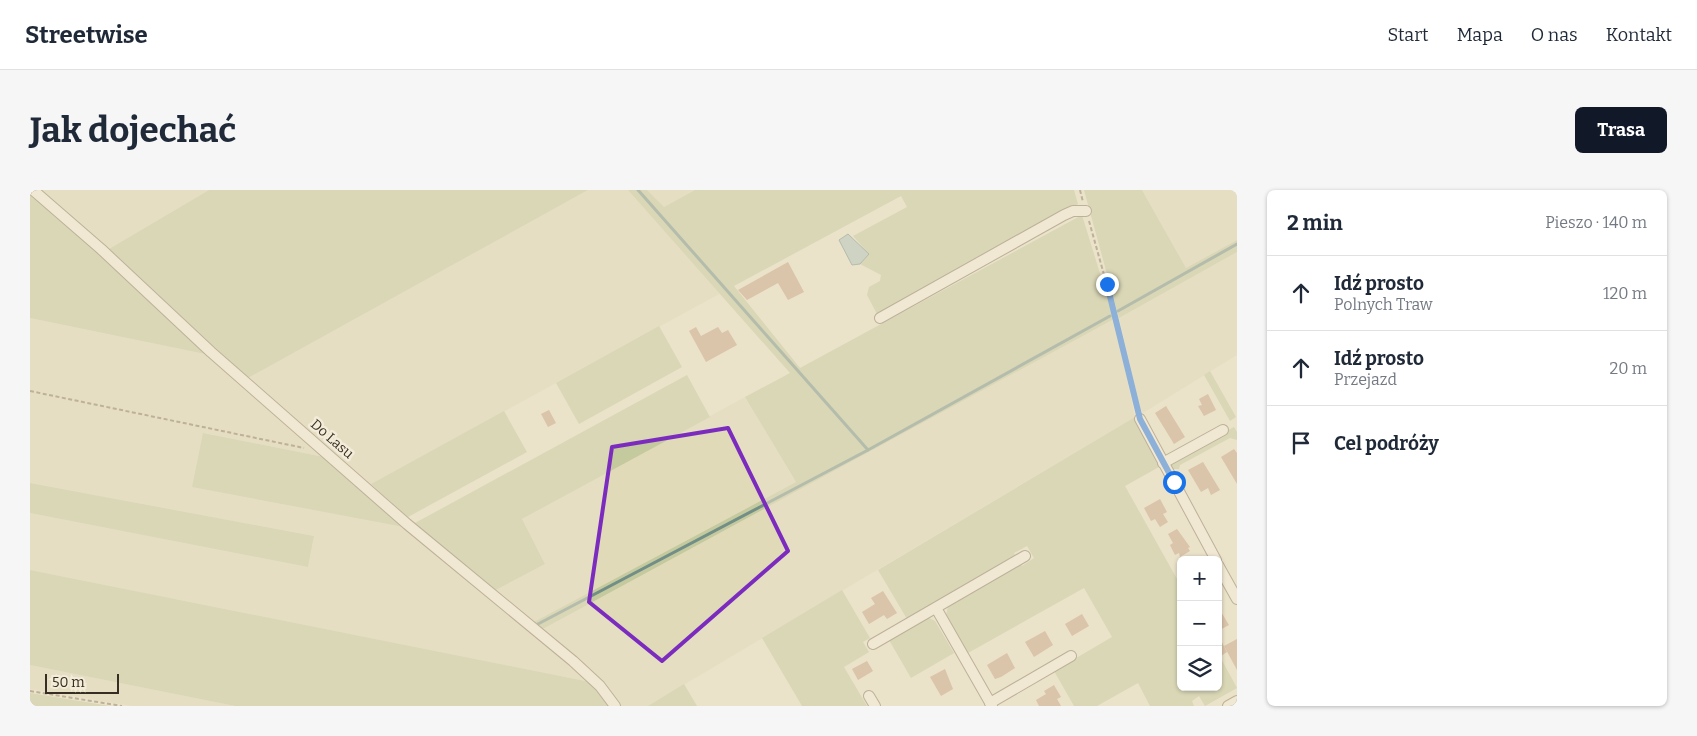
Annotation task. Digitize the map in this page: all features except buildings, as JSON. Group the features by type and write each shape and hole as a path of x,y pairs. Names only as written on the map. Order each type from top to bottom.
{"street":[{"name":"Do Lasu","path":"33,190 211,352 406,524 573,662 600,686 615,706"},
{"path":"880,318 1027,238 1064,215 1073,211 1086,210"},
{"path":"1140,419 1214,556"},
{"path":"1163,463 1224,430"},
{"path":"873,644 1025,556"},
{"path":"1222,572 1237,599"},
{"path":"936,608 991,704 1072,656"},
{"path":"869,696 875,706"},
{"path":"1228,706 1237,701"}],"path":[{"path":"1080,190 1115,314 1140,419"},
{"path":"30,391 307,448"},
{"path":"30,691 122,706"}],"highlighted area":[{"path":"728,428 788,551 662,661 589,602 612,447"}],"shaded area":[{"path":"39,190 209,190 109,249"},
{"path":"588,190 628,190 721,293 371,484 248,378"},
{"path":"647,190 695,190 664,207"},
{"path":"1142,190 1237,190 1237,240 1186,268"},
{"path":"1237,252 1237,355 1143,413 1119,318"},
{"path":"30,318 210,355 324,457 204,433 404,527 590,682 30,570 30,513 308,567 314,536 30,483"},
{"path":"1114,319 1135,417 648,706 620,706 541,630"},
{"path":"745,397 796,482 532,623 494,591 545,564 522,519"},
{"path":"30,665 235,706 132,706 30,689"}],"green space":[{"path":"209,190 588,190 248,378 109,249"},
{"path":"628,190 647,190 664,207 695,190 1074,190 1078,204 974,263 877,314 867,295 869,287 880,281 881,275 860,264 869,254 853,236 907,207 901,196 734,286 800,368 1082,215 1114,319 541,630 532,623 796,482 745,397 790,373"},
{"path":"1084,190 1142,190 1186,268 1237,240 1237,252 1119,318"},
{"path":"30,191 210,355 30,318"},
{"path":"659,326 682,367 579,424 556,383"},
{"path":"1210,371 1236,417 1230,421 1204,375"},
{"path":"687,375 710,417 522,519 545,564 494,591 415,523"},
{"path":"504,411 527,452 408,517 371,484"},
{"path":"1135,417 1159,467 1125,486 1177,579 1177,691 1222,691 1222,660 1237,688 1205,706 1199,696 1192,701 1194,706 1150,706 1138,683 1097,706 1074,706 1054,671 1112,637 1084,588 968,653 946,616 948,606 1020,563 1022,566 1034,558 1027,546 907,619 878,570"},
{"path":"1234,427 1237,432 1237,440 1230,438 1180,465 1179,469 1170,469 1169,462"},
{"path":"203,433 324,457 404,527 192,487"},
{"path":"30,483 314,536 308,567 30,513"},
{"path":"30,570 590,682 610,706 235,706 30,665"},
{"path":"842,590 870,638 863,642 869,652 844,667 867,706 802,706 762,638"},
{"path":"927,617 935,621 954,653 911,678 889,640"},
{"path":"684,684 697,706 648,706"},
{"path":"30,693 110,706 30,706"}],"water":[{"path":"848,234 869,254 860,264 852,265 839,240"}],"waterway":[{"path":"638,190 868,450"},
{"path":"1118,311 1237,244"},
{"path":"538,624 868,450 1110,316"}],"route":[{"path":"1107,284 1140,419 1174,482"}]}
